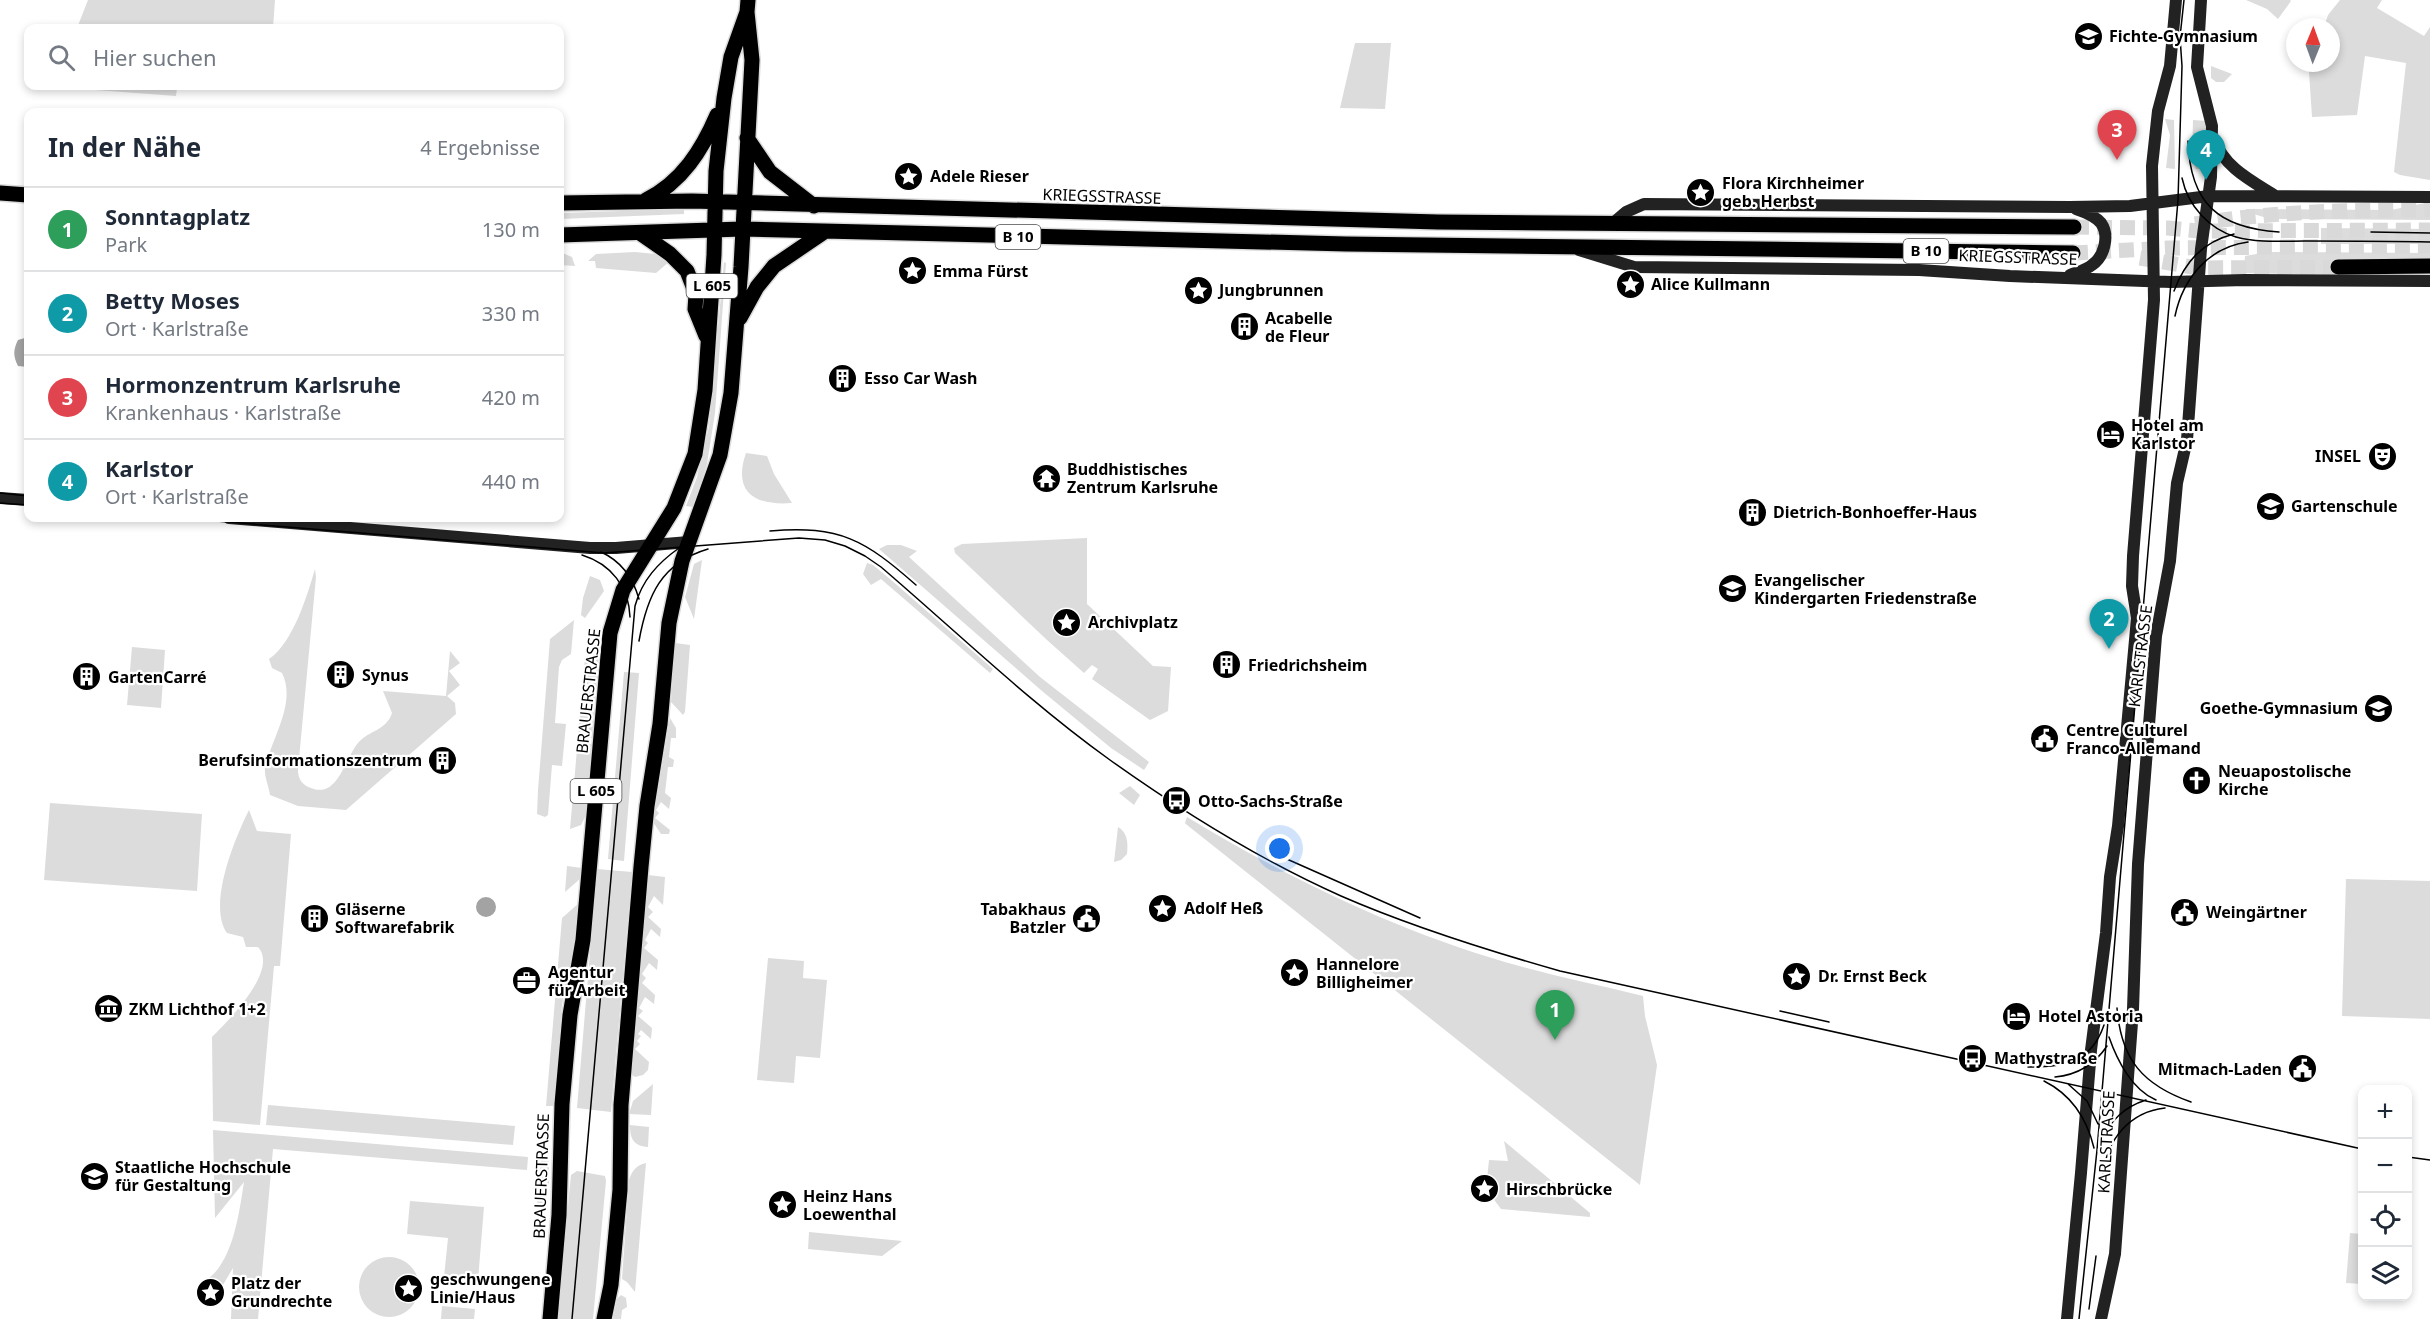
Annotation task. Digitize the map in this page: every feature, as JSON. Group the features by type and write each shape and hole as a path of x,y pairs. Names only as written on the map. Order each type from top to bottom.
{"main road":[{"name":"KARLSTRASSE","path":"2067,1319 2091,1050 2106,933 2110,877 2118,826 2137,618 2132,586 2133,556 2154,281 2151,174 2158,111 2170,66 2176,0"},
{"name":"KARLSTRASSE","path":"2101,1319 2115,1254 2133,1009 2138,864 2156,636 2170,561 2177,483 2187,440 2201,249 2209,196 2213,136 2210,115 2197,67 2201,0"},
{"name":"L 605","path":"714,230 714,202 724,98 731,57 748,6"},
{"name":"L 605","path":"604,1319 611,1285 618,1221 621,1105 647,806 660,724 669,623 689,542 720,455 734,370 752,60 748,6"},
{"path":"644,201 667,188 687,167 708,135 724,98"},
{"path":"2213,136 2224,159 2235,170 2275,196"},
{"path":"747,138 770,172 814,206"},
{"path":"0,193 24,195"},
{"path":"1612,224 1626,212 1644,204 2070,207 2130,206 2209,196 2430,197"},
{"name":"KRIEGSSTRASSE","path":"564,202 714,202 1177,217 1612,224"},
{"path":"2067,277 2091,267 2103,252 2105,241 2105,231 2101,223 2087,213 2070,207"},
{"name":"B 10","path":"1612,224 2074,227"},
{"name":"BRAUERSTRASSE","path":"550,1319 559,1215 562,1094 571,1006 584,939 610,633 624,590 680,497 695,454 703,409 714,230"},
{"name":"B 10","path":"564,235 742,230 1493,246 2073,253"},
{"path":"737,323 757,287 774,266 824,232"},
{"path":"640,233 670,254 687,271 696,294 695,309 708,342"},
{"name":"KRIEGSSTRASSE","path":"1571,247 1634,267 1918,270 2010,276 2200,282 2245,280 2430,281"},
{"path":"2338,267 2430,266"},
{"path":"0,498 24,500"},
{"path":"277,522 592,548 689,542"}],"shaded area":[{"path":"88,0 275,0 273,24 79,24"},
{"path":"2246,0 2291,1 2278,19 2267,9"},
{"path":"2340,0 2382,0 2377,8 2424,36 2430,27 2430,180 2394,172 2406,63 2365,56 2357,115 2312,117 2309,72 2340,72 2340,18 2327,18"},
{"path":"1355,43 1391,43 1385,109 1340,108"},
{"path":"2211,66 2232,74 2224,82 2216,82 2211,78"},
{"path":"96,90 177,90 176,96"},
{"path":"2165,119 2174,120 2175,169 2166,168 2170,135"},
{"path":"2193,120 2207,121 2206,169 2196,169 2192,155"},
{"path":"2430,202 2430,220 2270,219 2247,212 2246,209 2391,210"},
{"path":"684,209 684,214 564,219 564,213"},
{"path":"2321,228 2430,229 2430,244 2321,244"},
{"path":"635,252 656,254 670,261 656,273 596,268 595,261 588,261 596,254"},
{"path":"2268,252 2430,253 2430,258 2337,258 2337,275 2244,273 2245,256"},
{"path":"564,254 572,257 575,266 564,265"},
{"path":"724,262 726,263 715,413 707,464 693,507 686,506 697,477 709,427"},
{"path":"24,338 24,367 18,366 14,356 18,340"},
{"path":"746,453 767,456 774,474 792,503 768,502 750,494 742,478"},
{"name":"Archivplatz","path":"1087,538 1087,604 1153,666 1171,667 1168,711 1150,720 1092,679 1098,669 1092,665 1084,673 955,553 954,548 962,544"},
{"path":"887,545 901,545 917,551 909,557 1040,677 1149,762 1144,770 1111,748 1042,691 879,549"},
{"path":"702,560 694,619 685,597 694,564"},
{"path":"867,563 890,579 993,669 990,673 881,579 871,585 863,574"},
{"path":"315,569 298,770 300,779 305,785 320,790 328,788 340,775 358,743 386,723 392,713 383,691 446,696 450,651 460,663 449,671 460,685 447,696 455,703 456,714 346,810 298,806 270,795 265,774 287,696 282,673 272,668 269,659 278,652 292,631"},
{"path":"590,576 600,580 604,591 585,618 581,615 583,598"},
{"path":"574,620 571,654 562,660 559,667 555,723 566,724 562,766 552,765 548,815 545,817 537,814 550,639"},
{"path":"675,643 690,645 683,715 671,702"},
{"path":"132,647 165,650 161,708 127,705"},
{"path":"599,647 592,738 586,738 586,744 592,744 586,815 581,825 570,829 585,658"},
{"path":"624,672 639,673 624,861 608,859"},
{"path":"670,718 676,728 676,738 671,738 669,757 674,760 673,767 668,767 665,793 671,798 669,809 661,802 656,810 659,813 655,818 670,830 669,834 661,834 653,822"},
{"path":"1130,786 1140,795 1134,805 1119,793"},
{"path":"50,803 202,814 197,891 44,880"},
{"path":"249,810 257,831 291,834 280,966 274,966 260,1125 213,1121 212,1037 240,1007 257,981 262,968 263,957 258,947 246,947 243,937 227,933 222,921 220,906 225,872"},
{"path":"1187,817 1308,884 1435,939 1523,967 1643,996 1645,1016 1657,1065 1640,1185 1187,825 1185,823"},
{"path":"1118,827 1127,839 1127,854 1121,860 1114,862"},
{"path":"567,866 582,868 581,878 565,892"},
{"path":"597,869 632,872 611,1112 577,1108"},
{"path":"648,875 665,877 663,905 654,896 648,907 653,912 648,917 661,929 660,937 651,929 645,940 648,943 644,948 658,960 657,970 649,963 642,974 646,978 642,983 655,995 654,1004 645,997 639,1008 643,1011 638,1016 652,1028 651,1039 641,1030 638,1034 641,1036 637,1041 640,1044 635,1049 649,1062 648,1070 643,1075 635,1077 631,1074"},
{"path":"2346,879 2430,881 2430,1019 2342,1016"},
{"path":"486,897 493,900 496,907 493,914 486,917 479,914 476,907 479,900"},
{"path":"579,903 574,945 562,1005 554,1106 546,1106 562,918"},
{"path":"768,958 804,961 803,978 827,980 820,1058 796,1056 794,1083 757,1080"},
{"path":"653,1084 651,1115 629,1114 633,1101"},
{"path":"268,1105 515,1126 513,1145 266,1125"},
{"path":"630,1125 649,1127 648,1147 639,1145 633,1140"},
{"path":"213,1130 528,1157 527,1170 273,1149 258,1319 231,1319 233,1268 214,1300 203,1282 213,1274 228,1252 237,1223 244,1182 215,1218"},
{"path":"1504,1141 1590,1213 1590,1217 1501,1209 1486,1189 1489,1160 1508,1161"},
{"path":"545,1158 549,1162 549,1184 543,1204 537,1203 541,1159"},
{"path":"646,1163 635,1292 622,1279 629,1180 635,1169"},
{"path":"577,1171 605,1176 606,1181 593,1319 557,1319 571,1175"},
{"path":"410,1201 484,1207 478,1280 444,1277 448,1238 407,1234"},
{"path":"809,1232 902,1241 882,1256 808,1249"},
{"path":"2350,1233 2358,1234 2358,1284 2346,1283"},
{"path":"383,1257 395,1257 411,1265 417,1275 419,1287 417,1299 411,1309 395,1317 383,1317 367,1309 359,1293 359,1281 367,1265"},
{"path":"621,1295 626,1298 627,1307 622,1310 621,1319 613,1319 617,1299"},
{"path":"442,1306 475,1309 474,1319 441,1319"}],"tunnel":[{"path":"2195,224 2254,216 2312,212 2430,210"},
{"path":"2074,227 2168,228 2198,231 2430,230"},
{"path":"2073,253 2168,248 2430,246"},
{"path":"2140,258 2198,268 2338,267"}],"tram line":[{"path":"2079,1319 2097,1150 2178,200 2182,66 2180,37 2184,0"},
{"path":"2188,141 2190,163 2195,181 2202,196 2212,209 2224,218 2240,225 2279,232"},
{"path":"2182,178 2189,198 2201,215 2217,228 2236,237 2270,241 2430,242"},
{"path":"2371,232 2430,233"},
{"path":"2174,291 2189,262 2196,255 2213,242 2234,234"},
{"path":"2175,316 2184,289 2200,267 2221,250 2248,242"},
{"path":"0,493 24,496"},
{"path":"0,503 24,505"},
{"path":"228,522 604,553 799,538 825,540 845,546 881,567 1051,715 1138,779 1194,816 1281,867 1341,896 1395,918 1560,971 2358,1148"},
{"path":"770,531 815,531 850,539 882,557 916,585"},
{"path":"572,1319 635,606 646,580 664,560 679,548"},
{"path":"639,641 647,610 659,583 679,563 708,549"},
{"path":"601,552 615,560 625,571 639,599"},
{"path":"582,555 602,564 616,578 626,596 630,617"},
{"path":"1280,856 1420,918"},
{"path":"2117,1008 2124,1042 2137,1068 2160,1087 2191,1102"},
{"path":"1780,1011 1829,1022"},
{"path":"2028,1067 2053,1066 2075,1060 2092,1048 2104,1025"},
{"path":"2109,1037 2126,1073 2140,1089 2156,1100"},
{"path":"2055,1077 2085,1068 2107,1046"},
{"path":"2044,1081 2063,1093 2077,1109 2087,1127 2094,1148"},
{"path":"2068,1084 2087,1101 2098,1124"},
{"path":"2101,1141 2119,1115 2131,1106 2146,1100"},
{"path":"2103,1174 2109,1150 2122,1130 2141,1115 2165,1108"},
{"path":"2412,1158 2430,1160"},
{"path":"2089,1309 2096,1256"}],"place":[{"name":"Fichte-Gymnasium","path":"2088,36"},
{"name":"Hormonzentrum Karlsruhe","path":"2117,160"},
{"name":"Adele Rieser","path":"909,176"},
{"name":"Karlstor","path":"2206,180"},
{"name":"Flora Kirchheimer geb. Herbst","path":"1701,192"},
{"name":"Emma Fürst","path":"912,271"},
{"name":"Alice Kullmann","path":"1630,284"},
{"name":"Jungbrunnen","path":"1198,290"},
{"name":"Acabelle de Fleur","path":"1244,327"},
{"name":"Esso Car Wash","path":"843,378"},
{"name":"Hotel am Karlstor","path":"2110,434"},
{"name":"INSEL","path":"2382,456"},
{"name":"Buddhistisches Zentrum Karlsruhe","path":"1046,478"},
{"name":"Gartenschule","path":"2270,506"},
{"name":"Dietrich-Bonhoeffer-Haus","path":"1752,512"},
{"name":"Evangelischer Kindergarten Friedenstraße","path":"1733,589"},
{"name":"Archivplatz","path":"1067,622"},
{"name":"Betty Moses","path":"2109,649"},
{"name":"Friedrichsheim","path":"1227,665"},
{"name":"Synus","path":"341,675"},
{"name":"GartenCarré","path":"87,677"},
{"name":"Goethe-Gymnasium","path":"2379,708"},
{"name":"Centre Culturel Franco-Allemand","path":"2045,739"},
{"name":"Berufsinformationszentrum","path":"443,760"},
{"name":"Neuapostolische Kirche","path":"2197,780"},
{"name":"Otto-Sachs-Straße","path":"1177,801"},
{"name":"Adolf Heß","path":"1163,908"},
{"name":"Weingärtner","path":"2185,912"},
{"name":"Gläserne Softwarefabrik","path":"314,918"},
{"name":"Tabakhaus Batzler","path":"1087,918"},
{"name":"Hannelore Billigheimer","path":"1295,973"},
{"name":"Dr. Ernst Beck","path":"1797,976"},
{"name":"Agentur für Arbeit","path":"527,981"},
{"name":"ZKM Lichthof 1+2","path":"108,1009"},
{"name":"Hotel Astoria","path":"2017,1016"},
{"name":"Sonntagplatz","path":"1555,1040"},
{"name":"Mathystraße","path":"1973,1058"},
{"name":"Mitmach-Laden","path":"2303,1069"},
{"name":"Staatliche Hochschule für Gestaltung","path":"94,1176"},
{"name":"Hirschbrücke","path":"1485,1189"},
{"name":"Heinz Hans Loewenthal","path":"782,1205"},
{"name":"geschwungene Linie/Haus","path":"409,1288"},
{"name":"Platz der Grundrechte","path":"210,1292"}]}
